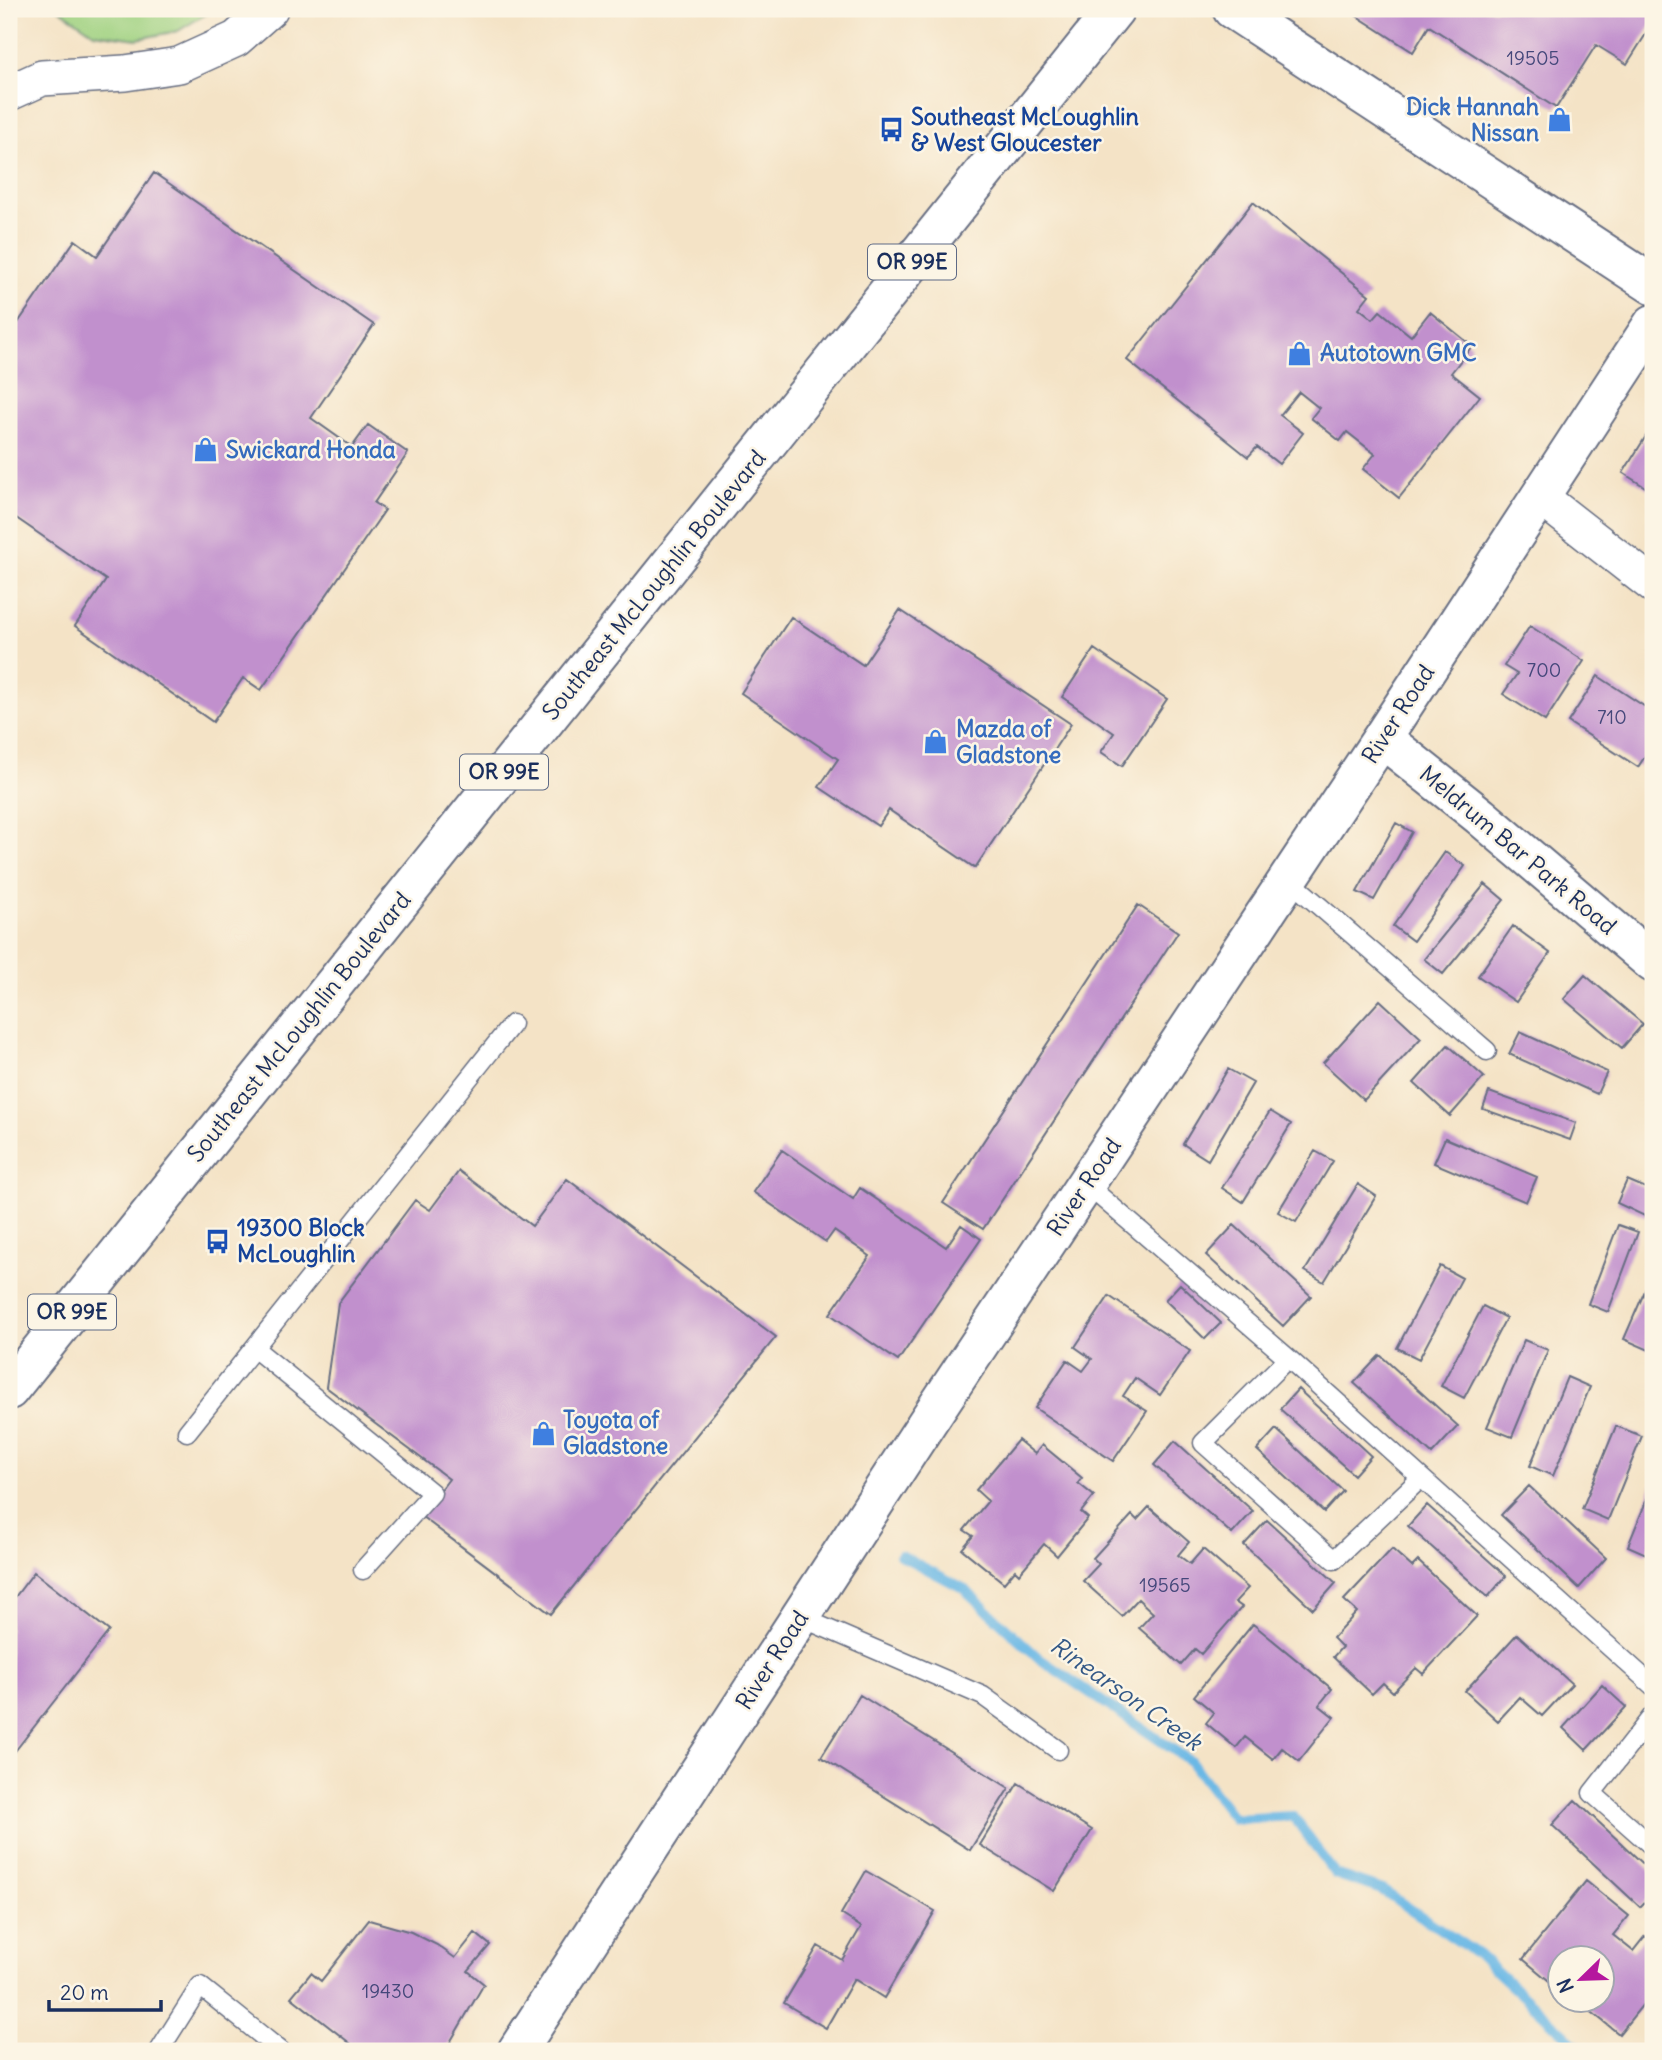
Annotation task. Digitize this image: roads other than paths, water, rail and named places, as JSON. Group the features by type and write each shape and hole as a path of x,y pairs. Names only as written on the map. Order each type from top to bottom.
{"street":[{"path":"9,93 42,78 125,73 179,65 236,39 270,9"},
{"name":"Southeast McLoughlin Boulevard","path":"9,1390 1115,9"},
{"path":"1232,9 1653,285"},
{"name":"River Road","path":"517,2051 928,1421 1087,1185 1653,324"},
{"path":"1539,496 1653,585"},
{"name":"Meldrum Bar Park Road","path":"1382,738 1480,816 1653,963"}],"lane":[{"path":"1288,879 1487,1051"},
{"path":"187,1432 512,1024"},
{"path":"1087,1185 1289,1358 1653,1686"},
{"path":"254,1348 432,1493 363,1570"},
{"path":"1289,1358 1203,1443 1334,1560 1421,1478"},
{"path":"800,1617 983,1696 1058,1750"},
{"path":"1653,1714 1592,1793 1653,1847"},
{"path":"159,2051 200,1986 281,2051"}],"waterway":[{"name":"Rinearson Creek","path":"900,1555 963,1588 1040,1659 1190,1761 1234,1819 1293,1816 1335,1874 1382,1890 1479,1955 1583,2051"}],"place":[{"name":"Dick Hannah Nissan","path":"1559,120"},
{"name":"Southeast McLoughlin & West Gloucester","path":"891,130"},
{"name":"Autotown GMC","path":"1300,353"},
{"name":"Swickard Honda","path":"206,450"},
{"name":"Mazda of Gladstone","path":"936,742"},
{"name":"19300 Block McLoughlin","path":"217,1241"},
{"name":"Toyota of Gladstone","path":"543,1433"}]}
